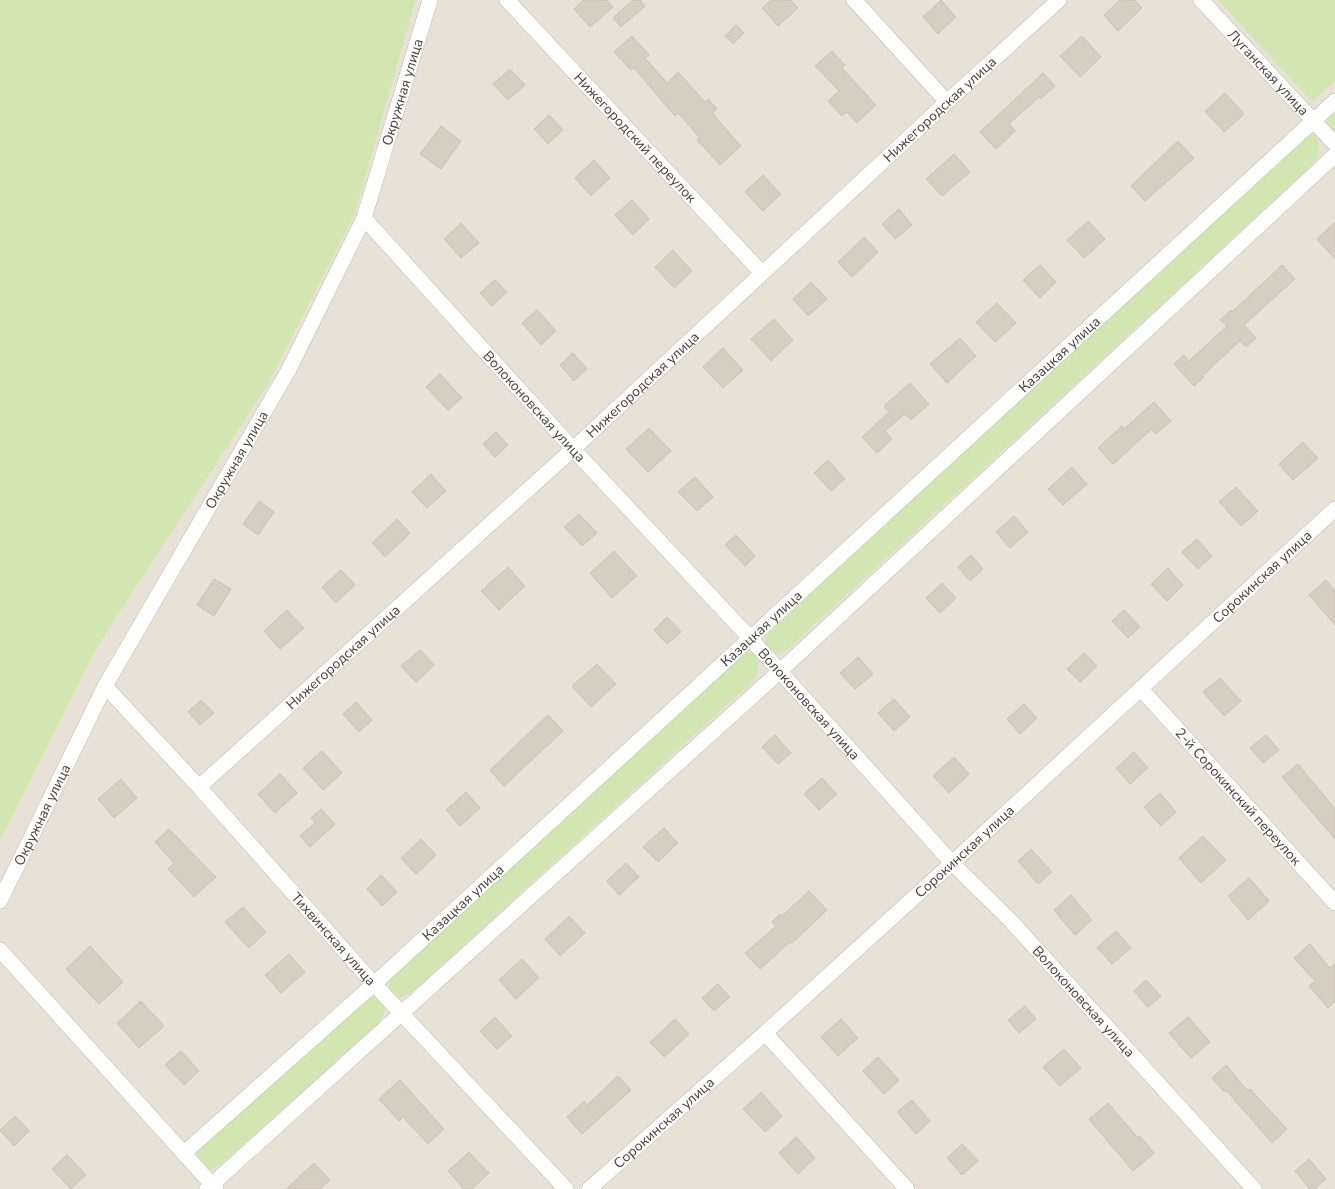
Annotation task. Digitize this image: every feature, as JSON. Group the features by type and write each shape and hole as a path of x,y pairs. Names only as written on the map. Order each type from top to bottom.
{"street":[{"name":"Окружная улица","path":"0,901 105,686 288,371 364,218 430,0"},
{"name":"Нижегородский переулок","path":"507,0 762,274"},
{"path":"854,0 947,102"},
{"name":"Нижегородская улица","path":"199,787 573,449 1059,0"},
{"name":"Луганская улица","path":"1201,0 1335,144"},
{"name":"Казацкая улица","path":"184,1153 374,984 1335,101"},
{"path":"0,950 184,1153 212,1188 401,1013 779,672 1335,155"},
{"name":"Волоконовская улица","path":"364,218 573,449 750,638 952,863 1010,920 1254,1189"},
{"name":"Сорокинская улица","path":"588,1189 764,1033 1141,689 1332,518"},
{"name":"Тихвинская улица","path":"105,686 199,787 374,984 566,1189"},
{"name":"2-й Сорокинский переулок","path":"1141,689 1335,903"},
{"path":"764,1033 907,1189"}],"shaded area":[{"path":"416,0 1335,0 1335,1189 0,1189 0,842 98,646 267,386 354,217"}],"green space":[{"path":"0,0 416,0 354,217 267,386 98,646 0,842"},
{"path":"1218,0 1335,0 1335,81 1312,102"},
{"path":"1335,107 1335,133 1329,131 1327,119"},
{"path":"1307,134 1314,134 1319,147 1312,165 788,649 778,654 770,650 765,643 769,629"},
{"path":"749,652 756,655 758,668 757,674 749,685 412,992 399,998 389,990 390,979 737,657"},
{"path":"376,996 382,999 385,1010 380,1022 222,1163 212,1170 204,1169 195,1159 198,1151 362,1002"}],"building":[{"path":"583,0 607,0 613,7 590,27 574,9"},
{"path":"633,0 640,0 645,6 621,27 613,18"},
{"path":"771,0 791,0 798,8 778,26 762,8"},
{"path":"941,0 956,17 938,34 923,17"},
{"path":"1120,0 1135,0 1142,8 1118,31 1104,15"},
{"path":"736,25 744,33 733,44 725,36"},
{"path":"632,36 649,55 645,58 667,83 678,72 705,102 708,99 717,109 712,113 741,146 720,165 697,140 700,138 678,113 675,116 634,68 631,70 614,52"},
{"path":"1082,36 1101,57 1080,77 1060,56"},
{"path":"832,51 845,65 842,68 876,105 857,123 847,112 842,116 828,101 839,91 815,66"},
{"path":"510,69 525,85 508,100 493,84"},
{"path":"1043,73 1055,86 1041,99 1039,97 1009,124 1015,131 996,149 980,132"},
{"path":"1225,93 1244,114 1224,132 1205,111"},
{"path":"549,115 563,130 548,144 534,129"},
{"path":"441,126 461,141 441,169 420,154"},
{"path":"1178,141 1194,158 1145,201 1131,186"},
{"path":"954,154 970,172 942,196 926,179"},
{"path":"594,160 610,178 591,196 575,178"},
{"path":"763,175 781,194 763,211 745,192"},
{"path":"632,200 649,219 633,235 615,215"},
{"path":"899,209 912,225 895,239 882,224"},
{"path":"1088,221 1105,239 1084,258 1067,240"},
{"path":"1335,222 1335,259 1317,239"},
{"path":"461,223 479,243 461,258 444,239"},
{"path":"864,237 878,252 852,277 838,262"},
{"path":"673,250 692,271 674,288 655,267"},
{"path":"1040,265 1056,282 1040,298 1023,280"},
{"path":"1282,265 1295,279 1244,325 1256,338 1246,347 1240,341 1202,376 1204,377 1194,386 1174,364 1184,355 1189,361 1227,326 1220,320 1231,310 1232,312"},
{"path":"495,280 507,292 492,306 480,293"},
{"path":"811,282 827,299 808,316 793,299"},
{"path":"997,303 1016,323 995,342 976,322"},
{"path":"537,310 556,331 541,345 522,323"},
{"path":"774,319 793,340 771,361 751,339"},
{"path":"960,338 976,356 947,383 930,364"},
{"path":"723,348 743,370 723,388 703,367"},
{"path":"573,353 587,369 574,381 560,365"},
{"path":"440,374 462,398 448,410 426,387"},
{"path":"910,383 929,404 911,420 905,414 885,431 892,439 877,453 862,437 889,412 884,406"},
{"path":"1154,402 1171,421 1156,434 1152,429 1113,464 1098,448 1122,426 1124,429"},
{"path":"649,428 671,451 648,472 626,449"},
{"path":"496,432 508,445 495,457 483,444"},
{"path":"1303,442 1318,458 1293,480 1279,464"},
{"path":"828,460 845,479 831,491 814,473"},
{"path":"1072,467 1087,484 1063,505 1048,489"},
{"path":"431,474 446,491 427,508 412,492"},
{"path":"695,477 713,497 697,511 678,492"},
{"path":"1236,487 1258,511 1241,526 1219,502"},
{"path":"259,501 274,512 258,535 243,524"},
{"path":"579,514 597,533 582,546 564,527"},
{"path":"1014,516 1028,532 1010,548 996,532"},
{"path":"397,519 410,533 385,557 372,543"},
{"path":"736,535 755,556 745,566 725,545"},
{"path":"1197,539 1212,556 1198,569 1182,552"},
{"path":"614,551 637,576 612,598 590,573"},
{"path":"971,555 983,569 970,581 958,567"},
{"path":"508,567 525,586 499,610 481,591"},
{"path":"1168,568 1183,585 1167,601 1151,584"},
{"path":"341,570 355,585 336,603 322,587"},
{"path":"214,579 231,589 214,616 197,605"},
{"path":"1326,580 1335,591 1335,625 1309,595"},
{"path":"942,583 956,598 940,613 926,598"},
{"path":"287,610 304,628 280,649 264,631"},
{"path":"1124,610 1140,627 1128,638 1112,621"},
{"path":"667,617 681,632 667,644 654,630"},
{"path":"420,650 434,665 416,682 401,666"},
{"path":"1084,653 1097,666 1080,682 1067,669"},
{"path":"858,657 873,674 855,689 840,673"},
{"path":"597,664 616,684 591,707 572,686"},
{"path":"1220,678 1241,701 1224,716 1203,692"},
{"path":"894,699 910,717 894,731 878,713"},
{"path":"201,700 214,713 200,725 188,712"},
{"path":"356,702 372,720 359,732 343,714"},
{"path":"1024,704 1037,718 1020,734 1007,719"},
{"path":"548,715 563,731 504,786 490,770"},
{"path":"775,735 791,753 778,764 762,747"},
{"path":"1266,735 1279,750 1263,763 1250,748"},
{"path":"322,751 342,773 323,790 303,768"},
{"path":"1134,752 1148,768 1130,784 1116,768"},
{"path":"954,757 969,774 949,793 933,776"},
{"path":"1298,764 1335,809 1335,839 1282,777"},
{"path":"280,774 297,793 275,813 258,794"},
{"path":"822,778 837,794 819,810 804,794"},
{"path":"121,779 137,798 114,818 98,799"},
{"path":"466,792 480,808 460,826 446,810"},
{"path":"1160,793 1176,812 1161,826 1144,807"},
{"path":"321,809 335,824 310,847 300,836 315,823 311,818"},
{"path":"664,828 678,843 658,862 643,847"},
{"path":"169,829 216,877 194,897 168,869 174,863 155,842"},
{"path":"1203,836 1226,860 1201,883 1179,858"},
{"path":"421,839 436,855 416,874 401,858"},
{"path":"1031,849 1052,872 1038,884 1018,861"},
{"path":"626,863 639,877 619,895 607,881"},
{"path":"381,875 397,892 382,906 367,889"},
{"path":"1249,878 1269,901 1248,920 1228,896"},
{"path":"809,891 827,910 792,943 790,942 760,969 745,953 776,926 772,922 780,914 782,916"},
{"path":"1071,895 1092,920 1075,935 1054,910"},
{"path":"243,907 266,932 249,948 225,922"},
{"path":"569,916 585,933 560,956 545,939"},
{"path":"1116,931 1131,948 1112,964 1097,948"},
{"path":"1310,944 1330,968 1335,964 1335,1001 1328,1008 1309,986 1315,981 1294,958"},
{"path":"90,946 123,982 99,1004 66,969"},
{"path":"289,954 305,972 281,993 265,975"},
{"path":"522,959 539,978 516,999 499,980"},
{"path":"1146,980 1161,996 1148,1007 1134,991"},
{"path":"718,984 730,997 714,1011 702,998"},
{"path":"141,1001 164,1026 139,1048 117,1023"},
{"path":"1025,1006 1036,1019 1019,1033 1008,1020"},
{"path":"495,1017 512,1036 497,1049 480,1031"},
{"path":"1188,1017 1210,1042 1191,1058 1169,1033"},
{"path":"675,1019 689,1034 664,1057 650,1042"},
{"path":"841,1019 858,1038 838,1056 821,1037"},
{"path":"1064,1049 1081,1068 1060,1086 1043,1067"},
{"path":"181,1051 199,1071 184,1085 165,1065"},
{"path":"878,1057 899,1080 884,1094 863,1071"},
{"path":"1226,1065 1248,1091 1250,1089 1287,1129 1272,1143 1226,1090 1224,1092 1212,1078"},
{"path":"618,1076 631,1090 582,1134 567,1117 584,1101 587,1105"},
{"path":"400,1080 444,1129 428,1144 403,1117 399,1121 379,1099"},
{"path":"761,1092 782,1116 765,1132 743,1109"},
{"path":"912,1100 930,1121 916,1134 897,1112"},
{"path":"1108,1103 1138,1138 1140,1136 1154,1153 1133,1171 1089,1119"},
{"path":"15,1116 29,1131 14,1146 0,1130"},
{"path":"796,1137 815,1158 798,1174 779,1153"},
{"path":"962,1144 978,1161 962,1175 947,1158"},
{"path":"469,1152 489,1173 472,1189 464,1189 448,1171"},
{"path":"67,1155 86,1175 71,1189 52,1169"},
{"path":"1309,1159 1326,1179 1315,1189 1310,1189 1295,1171"},
{"path":"314,1163 330,1180 320,1189 286,1189"}]}
